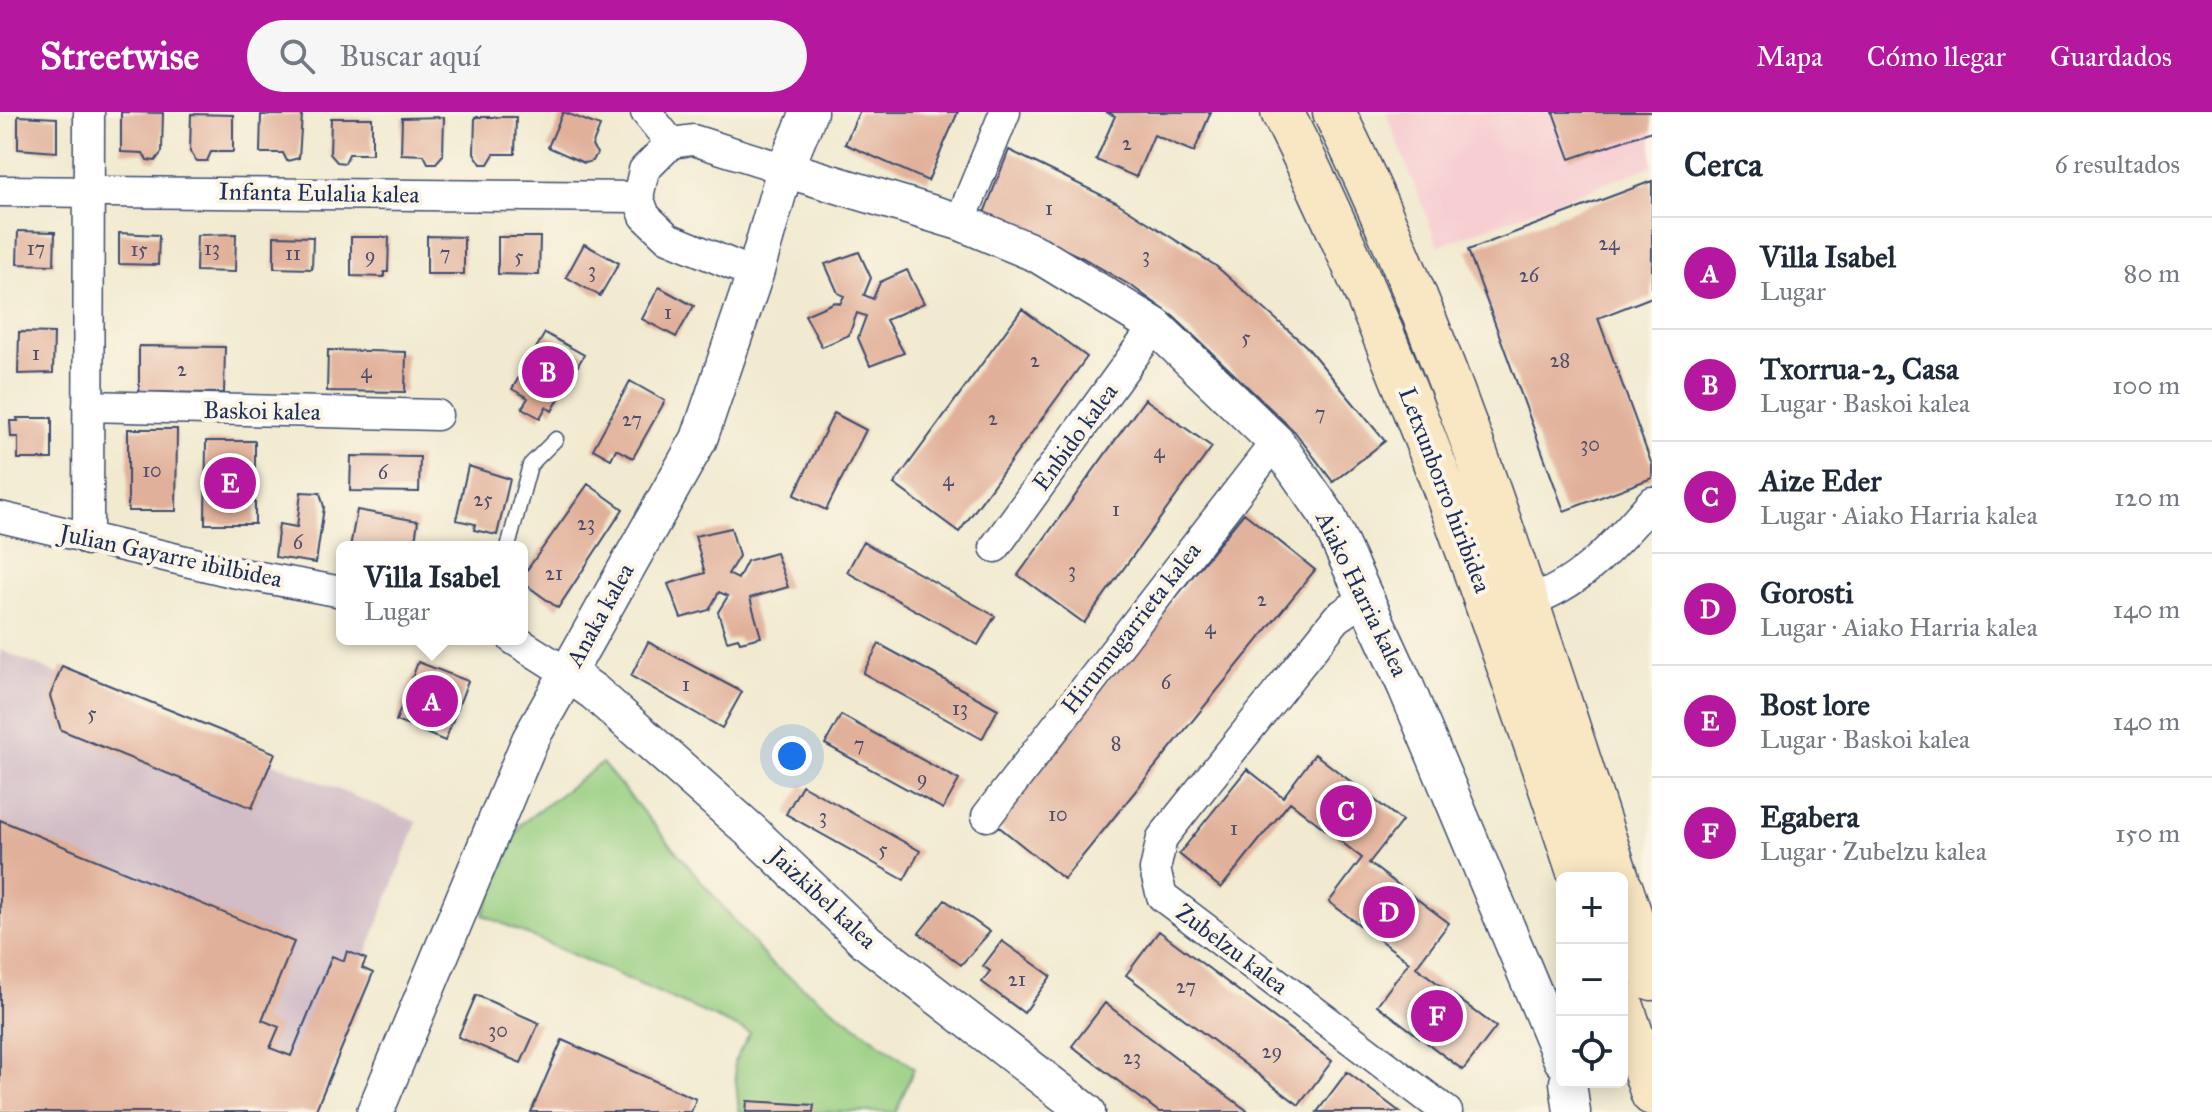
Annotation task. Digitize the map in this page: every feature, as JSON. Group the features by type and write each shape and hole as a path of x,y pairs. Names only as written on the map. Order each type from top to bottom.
{"main road":[{"name":"Letxunborro hiribidea","path":"1282,112 1369,297 1442,477 1578,872"},
{"name":"Letxunborro hiribidea","path":"1334,112 1409,278 1480,462 1616,872"},
{"path":"1628,907 1652,979"},
{"path":"1626,1016 1652,1094"}],"street":[{"path":"88,540 89,112"},
{"path":"646,112 671,143"},
{"name":"Anaka kalea","path":"375,1112 530,740 699,439 755,274 785,169 809,112"},
{"path":"960,222 1005,112"},
{"path":"755,274 668,238 645,216 641,183 671,143 693,140 785,169"},
{"name":"Aiako Harria kalea","path":"785,169 960,222 1037,254 1155,326 1276,442 1327,515 1406,687 1556,1046"},
{"name":"Infanta Eulalia kalea","path":"0,191 641,183"},
{"name":"Enbido kalea","path":"995,547 1155,326"},
{"name":"Baskoi kalea","path":"88,406 437,415"},
{"name":"Hirumugarrieta kalea","path":"987,816 1276,442"},
{"path":"1527,602 1570,583 1603,558 1652,502"},
{"name":"Julian Gayarre ibilbidea","path":"0,517 232,572 336,591"},
{"name":"Zubelzu kalea","path":"1365,599 1337,618 1162,838 1155,870 1162,896 1447,1112"},
{"path":"523,645 567,673"},
{"name":"Jaizkibel kalea","path":"567,673 594,692 752,832 867,942 1087,1112"},
{"path":"1569,1088 1572,1112"}],"lane":[{"path":"510,541 530,465 556,439"}],"shaded area":[{"path":"1386,112 1652,112 1652,166 1438,246"},
{"path":"0,650 417,822 306,1112 0,1112"}],"green space":[{"path":"602,763 770,963 914,1068 896,1112 739,1112 734,1062 750,1033 483,915 521,824"}],"building":[{"path":"121,112 163,113 162,152 155,161 147,160 143,153 121,152"},
{"path":"563,112 600,126 592,146 597,153 593,161 584,163 548,147"},
{"path":"859,112 958,112 928,181 845,144"},
{"path":"1106,112 1211,112 1194,152 1154,135 1136,177 1096,160 1115,116"},
{"path":"1553,112 1652,112 1652,131 1570,159"},
{"path":"191,114 233,115 233,152 211,152 207,161 197,161 190,152"},
{"path":"261,115 302,115 299,158 287,161 283,153 260,153"},
{"path":"18,116 57,118 57,152 18,149"},
{"path":"444,117 443,155 436,163 428,163 424,155 401,154 402,118"},
{"path":"475,117 516,117 515,154 494,154 488,164 481,164 474,153"},
{"path":"331,118 372,118 372,154 349,154 345,163 337,162 330,154"},
{"path":"1009,150 1116,202 1216,266 1306,346 1385,441 1333,482 1295,432 1174,317 1133,287 1083,258 984,213"},
{"path":"1652,181 1652,297 1598,318 1652,465 1652,478 1564,511 1468,250"},
{"path":"18,231 55,232 54,265 17,264"},
{"path":"119,233 159,235 158,265 119,264"},
{"path":"236,234 235,272 196,271 197,235"},
{"path":"274,236 313,237 312,269 274,268"},
{"path":"427,236 464,237 464,274 427,274"},
{"path":"351,237 389,237 388,272 384,272 384,277 351,276"},
{"path":"498,237 540,237 539,275 498,274"},
{"path":"584,244 619,263 600,296 566,277"},
{"path":"859,252 871,278 864,295 873,299 880,282 907,270 924,303 886,320 904,353 870,366 858,338 866,316 857,313 849,335 822,347 805,315 835,302 840,304 844,296 838,293 825,264"},
{"path":"659,287 694,306 676,337 642,319"},
{"path":"1022,309 1087,357 959,532 894,484"},
{"path":"19,332 54,333 53,373 18,374"},
{"path":"545,333 584,355 552,411 546,407 540,418 522,408 528,398 512,389"},
{"path":"139,346 225,347 224,393 139,392"},
{"path":"328,350 406,352 405,392 327,391"},
{"path":"630,381 665,401 633,458 616,449 611,459 593,449"},
{"path":"1145,399 1212,447 1084,623 1018,575"},
{"path":"834,413 866,430 826,510 794,495"},
{"path":"17,418 52,418 52,459 18,459 18,437 11,437 10,421 18,421"},
{"path":"128,429 177,429 176,511 128,511"},
{"path":"206,441 255,441 255,524 205,524"},
{"path":"351,456 420,457 419,492 350,491"},
{"path":"468,466 510,479 497,535 474,530 475,524 456,520"},
{"path":"588,484 623,509 558,608 528,586 528,569"},
{"path":"301,492 320,493 324,507 316,563 275,557 279,524 297,527"},
{"path":"357,510 418,521 415,541 351,541"},
{"path":"1244,513 1315,570 1064,879 993,822"},
{"path":"731,528 739,556 728,574 738,579 747,561 776,553 788,587 750,598 761,637 740,642 738,638 727,641 718,612 728,596 719,592 709,610 681,618 668,584 705,573 695,536"},
{"path":"863,542 995,616 978,645 847,572"},
{"path":"648,642 742,692 722,728 631,676"},
{"path":"879,644 998,709 982,739 863,673"},
{"path":"418,662 468,681 445,741 396,721"},
{"path":"62,666 275,753 252,808 61,730 50,696"},
{"path":"841,715 959,780 943,809 825,744"},
{"path":"1315,754 1402,821 1369,863 1449,923 1416,967 1496,1027 1463,1070 1377,1005 1409,962 1329,902 1362,858 1290,802 1221,888 1179,854 1247,769 1283,797"},
{"path":"802,785 920,851 904,880 786,814"},
{"path":"0,820 294,942 262,1020 279,1027 270,1048 291,1056 332,956 344,961 347,951 366,959 362,968 373,973 315,1112 0,1112"},
{"path":"945,900 990,932 961,965 919,933"},
{"path":"1159,931 1332,1061 1299,1105 1126,975"},
{"path":"1002,941 1051,976 1024,1013 982,982 990,971 983,966"},
{"path":"476,995 539,1023 521,1063 458,1037"},
{"path":"1105,1003 1249,1112 1159,1112 1072,1046"},
{"path":"562,1040 696,1099 691,1112 531,1112"},
{"path":"1347,1072 1400,1112 1317,1112"},
{"path":"747,1101 814,1105 813,1112 746,1112"}],"place":[{"name":"Txorrua-2, Casa","path":"548,372"},
{"name":"Bost lore","path":"230,483"},
{"name":"Villa Isabel","path":"432,701"},
{"name":"Aize Eder","path":"1346,811"},
{"name":"Gorosti","path":"1389,912"},
{"name":"Egabera","path":"1437,1016"}]}
